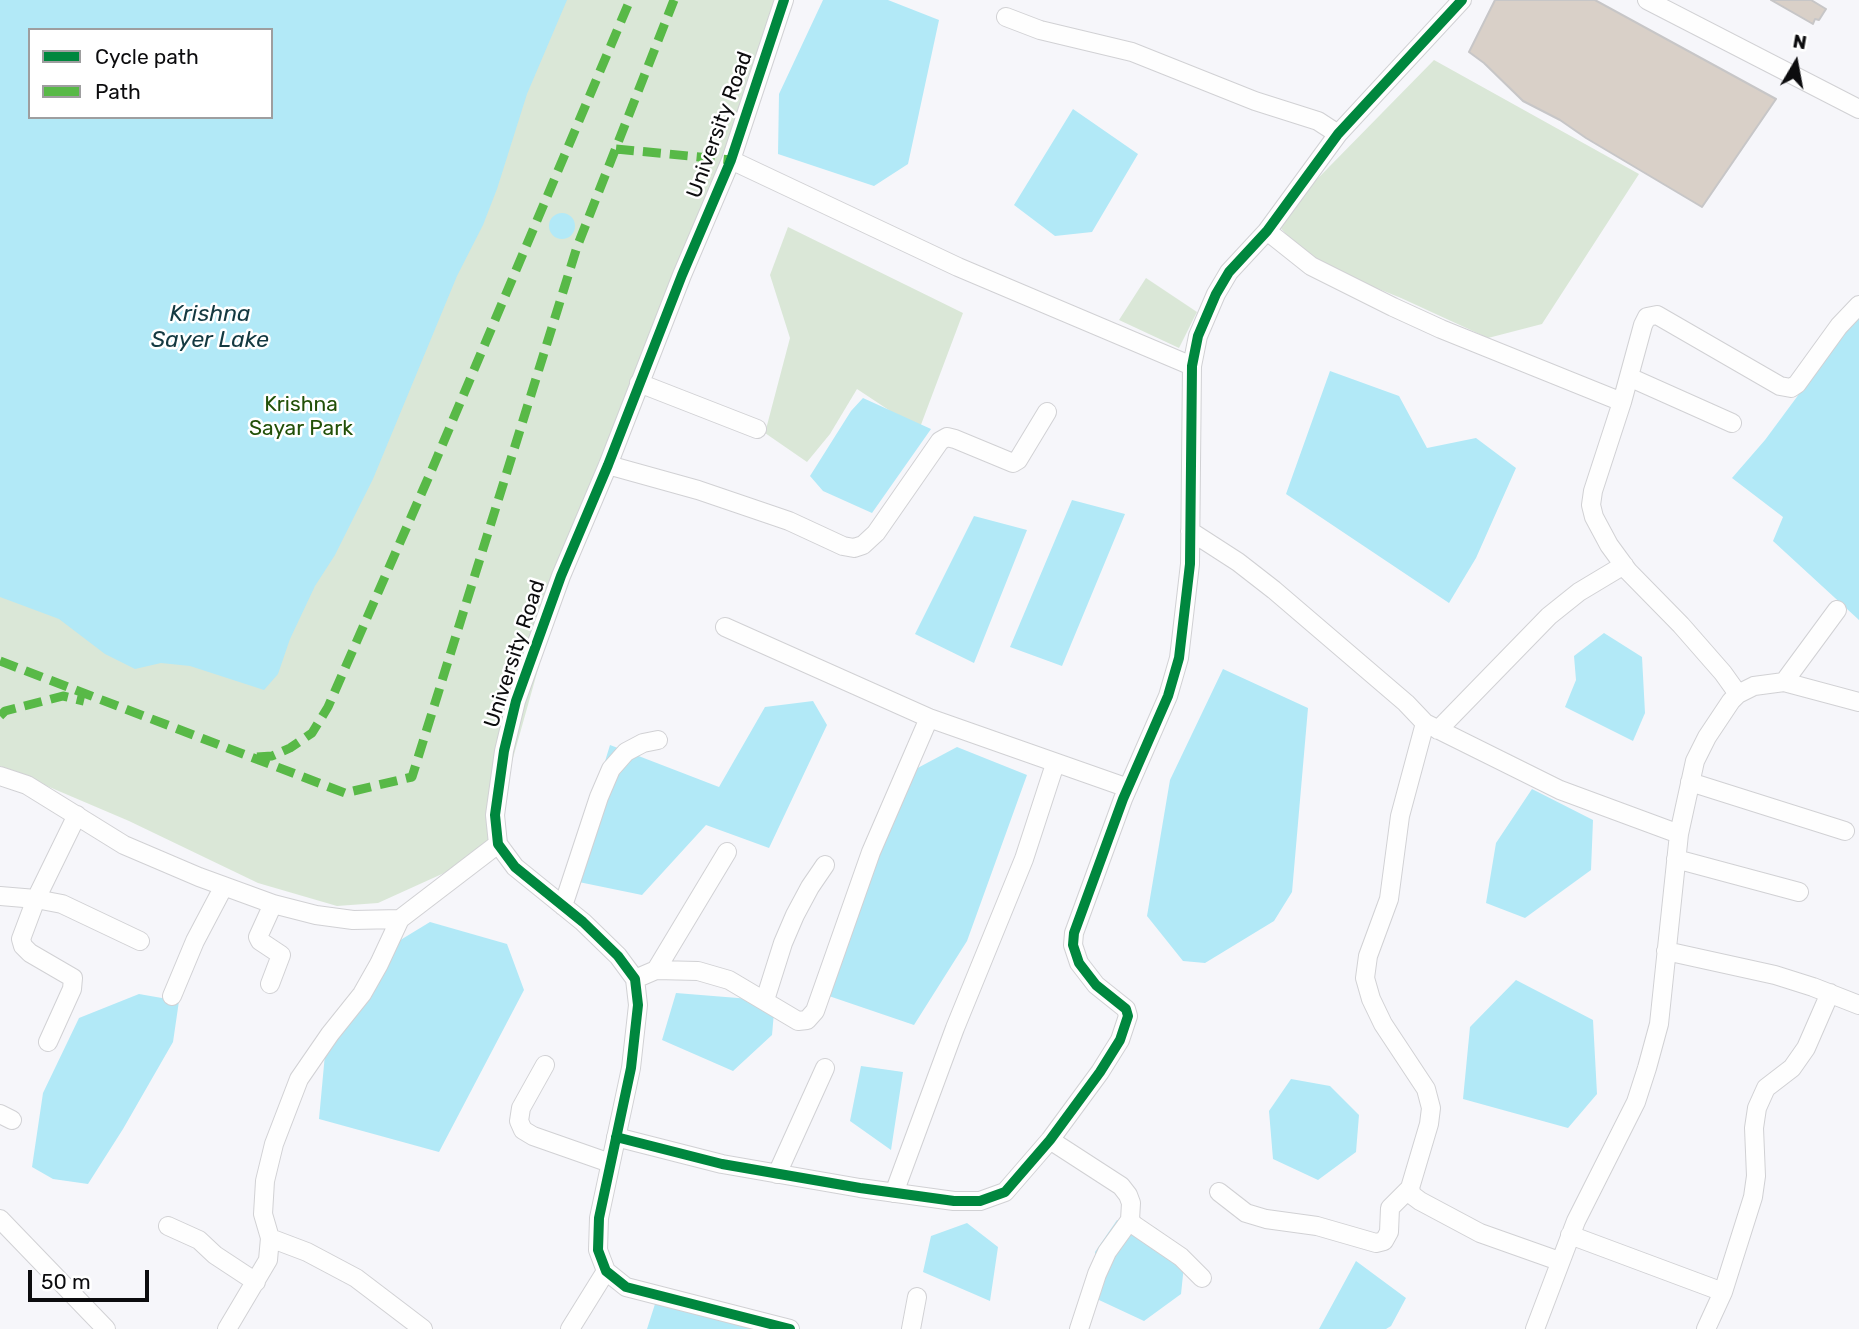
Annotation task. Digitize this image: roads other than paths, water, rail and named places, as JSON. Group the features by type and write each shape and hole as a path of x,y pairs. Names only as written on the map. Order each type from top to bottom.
{"street":[{"name":"University Road","path":"498,844 495,815 504,751 516,701 561,576 731,160 784,0"},
{"path":"616,1137 722,1164 777,1174 954,1201 980,1201 1005,1192 1049,1140 1100,1072 1120,1040 1128,1016 1126,1009 1096,985 1079,963 1073,945 1077,922 1128,788 1168,696 1179,658 1188,592 1192,366 1198,336 1216,294 1229,272 1267,230 1338,134 1462,0"},
{"path":"1647,0 1859,109"},
{"path":"1006,17 1040,30 1132,52 1255,101 1310,118 1338,134"},
{"path":"731,160 958,267 1192,366"},
{"path":"1267,230 1311,266 1393,307 1622,402"},
{"path":"1738,694 1704,650 1624,565 1609,545 1594,517 1591,505 1593,491 1622,402 1643,324 1647,317 1657,315 1780,386 1791,388 1797,384 1839,326 1859,305"},
{"path":"1629,377 1732,423"},
{"path":"639,383 757,429"},
{"path":"608,465 711,494 789,521 843,546 854,548 863,545 876,533 940,441 947,437 955,439 1013,463 1018,460 1047,412"},
{"path":"1190,531 1238,562 1274,590 1431,726 1560,790 1679,834"},
{"path":"1219,1192 1246,1213 1266,1219 1317,1226 1376,1243 1384,1241 1389,1232 1391,1208 1410,1188 1429,1124 1431,1108 1426,1089 1383,1024 1365,978 1368,956 1389,899 1400,816 1431,726 1549,615 1579,592 1624,565"},
{"path":"1784,682 1837,610"},
{"path":"725,627 929,719 1128,788"},
{"path":"1535,1329 1570,1235 1640,1090 1659,1024 1679,834 1695,761 1707,737 1738,694 1754,686 1784,682 1859,702"},
{"path":"635,979 656,970 698,971 729,980 798,1021 807,1020 815,1011 872,852 929,719"},
{"path":"563,906 611,769 626,752 643,743 657,740"},
{"path":"894,1193 955,1028 1024,859 1055,764"},
{"path":"0,776 27,785 124,845 273,904 316,915 353,920 400,919"},
{"path":"1690,782 1845,831"},
{"path":"48,1042 72,989 74,978 30,953 23,946 22,932 77,815"},
{"path":"227,1329 268,1260 271,1238 263,1214 265,1181 274,1144 299,1079 362,994 400,919 498,844 515,867 618,956 635,979 638,1005 631,1068 599,1218 598,1250 606,1271 626,1287 790,1329"},
{"path":"656,970 727,852"},
{"path":"1676,859 1799,892"},
{"path":"765,1000 795,915 825,865"},
{"path":"172,996 195,941 224,886"},
{"path":"0,896 62,904 140,941"},
{"path":"270,984 281,955 258,937 273,904"},
{"path":"1666,951 1775,975 1859,1005"},
{"path":"1706,1329 1723,1292 1753,1197 1756,1176 1754,1128 1758,1108 1766,1088 1792,1068 1806,1048 1830,993"},
{"path":"545,1065 521,1108 519,1121 523,1130 610,1163"},
{"path":"777,1174 825,1068"},
{"path":"1049,1140 1121,1186 1131,1203 1130,1220 1107,1252 1079,1329"},
{"path":"1410,1188 1412,1195 1420,1201 1480,1233 1559,1261"},
{"path":"0,1219 106,1329"},
{"path":"1130,1220 1181,1256 1202,1278"},
{"path":"168,1226 199,1240 215,1255 256,1282"},
{"path":"1570,1235 1723,1292"},
{"path":"271,1238 329,1263 355,1278 423,1329"},
{"path":"570,1329 606,1271"},
{"path":"911,1329 917,1297"}],"water":[{"name":"Krishna Sayer Lake","path":"0,0 567,0 527,94 483,225 457,276 373,479 335,555 315,586 290,639 278,674 264,690 190,666 161,663 135,669 105,654 59,619 0,597"},
{"path":"823,0 888,0 939,20 908,164 874,186 778,154 779,94"},
{"path":"1073,109 1138,154 1092,232 1055,236 1014,205"},
{"path":"562,213 571,217 575,226 571,235 562,239 553,235 549,226 553,217"},
{"path":"1859,313 1859,620 1773,541 1783,517 1732,478 1765,440"},
{"path":"1330,371 1399,396 1427,448 1476,438 1516,468 1476,558 1449,603 1286,494"},
{"path":"863,398 931,429 872,513 823,491 810,476 851,411"},
{"path":"1072,500 1125,514 1062,666 1010,647"},
{"path":"974,516 1027,530 974,663 915,634"},
{"path":"1604,633 1642,657 1645,713 1633,741 1565,707 1576,680 1574,656"},
{"path":"1223,669 1308,708 1292,892 1274,921 1205,963 1183,961 1147,916 1170,780"},
{"path":"813,701 827,725 769,848 706,825 642,895 569,880 610,745 719,787 765,707"},
{"path":"957,747 1027,775 967,941 914,1025 823,994 912,771"},
{"path":"1532,789 1593,820 1591,870 1525,918 1486,903 1496,843"},
{"path":"430,922 507,944 524,990 439,1152 319,1119 325,1054 384,950"},
{"path":"1516,980 1593,1020 1597,1094 1568,1128 1463,1099 1470,1027"},
{"path":"676,993 775,1001 772,1035 733,1071 662,1040"},
{"path":"139,994 179,1001 173,1042 88,1184 53,1179 32,1167 43,1093 79,1018"},
{"path":"861,1066 903,1072 891,1150 850,1121"},
{"path":"1291,1079 1330,1086 1359,1115 1356,1152 1318,1180 1273,1159 1269,1111"},
{"path":"1117,1220 1156,1228 1185,1256 1181,1294 1144,1321 1099,1300 1095,1252"},
{"path":"967,1223 998,1247 990,1301 923,1272 931,1236"},
{"path":"1356,1261 1406,1298 1391,1326 1386,1329 1319,1329"},
{"path":"655,1304 719,1317 779,1329 647,1329"}],"park label":[{"name":"Krishna Sayar Park","path":"301,417"}]}
